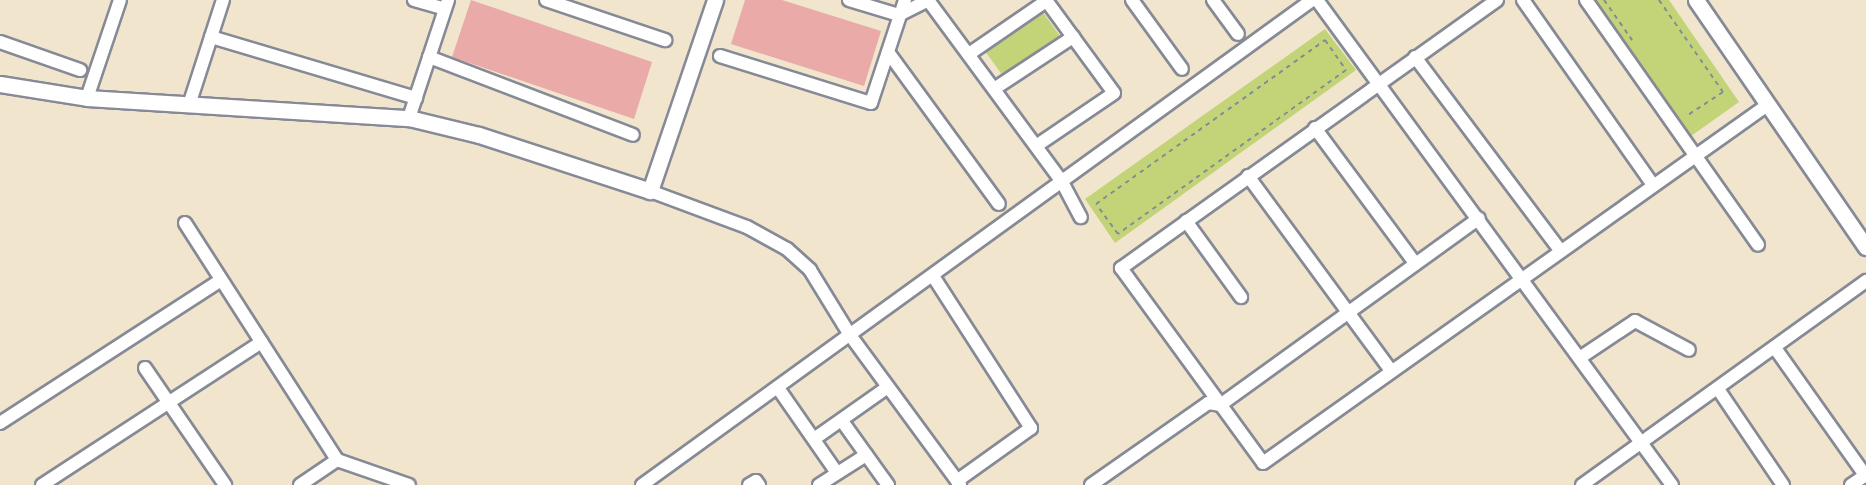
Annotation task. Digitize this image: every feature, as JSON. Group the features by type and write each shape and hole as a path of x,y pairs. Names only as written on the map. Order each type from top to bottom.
{"street":[{"path":"87,98 120,0"},
{"path":"190,102 223,0"},
{"path":"409,118 447,5 414,0"},
{"path":"546,0 665,40"},
{"path":"650,191 715,0"},
{"path":"849,0 898,15 928,0 1062,182 1082,217"},
{"path":"720,56 870,104 898,15 905,0"},
{"path":"969,54 1046,0 1114,93 1036,147"},
{"path":"1132,0 1182,69"},
{"path":"642,485 1312,0"},
{"path":"1317,0 1581,357 1672,485"},
{"path":"1497,0 1121,268 1263,463 1560,250 1769,104"},
{"path":"1523,0 1653,185"},
{"path":"1586,0 1758,245"},
{"path":"1696,0 1866,247"},
{"path":"1220,2 1238,34"},
{"path":"211,37 416,98"},
{"path":"994,89 1073,37"},
{"path":"0,42 80,70"},
{"path":"888,52 999,204"},
{"path":"429,57 633,135"},
{"path":"1415,57 1560,250"},
{"path":"0,84 87,98 190,102 409,118 479,135 650,191 747,227 787,249 810,270 850,335 958,483 1031,428 933,276"},
{"path":"1315,128 1415,263"},
{"path":"1248,176 1391,371"},
{"path":"1090,485 1208,403 1220,405 1479,218"},
{"path":"1186,221 1241,297"},
{"path":"185,223 337,460 409,485"},
{"path":"0,423 221,280"},
{"path":"1582,485 1643,444 1866,281"},
{"path":"1581,357 1635,321 1689,350"},
{"path":"42,485 261,342"},
{"path":"1775,348 1866,475 1851,485"},
{"path":"145,368 170,401 225,485"},
{"path":"814,439 888,387"},
{"path":"777,388 837,473"},
{"path":"1718,389 1784,485"},
{"path":"842,421 888,485"},
{"path":"819,485 866,454"},
{"path":"300,485 337,460"},
{"path":"749,485 756,481 759,485"}],"path":[{"path":"1604,0 1638,49"},
{"path":"1659,0 1723,92 1686,118 1679,108"},
{"path":"1325,40 1346,70 1118,234 1096,204 1325,40"}],"green space":[{"path":"1595,0 1669,0 1739,102 1691,136"},
{"path":"1042,11 1060,36 1003,76 985,51"},
{"path":"1325,29 1356,70 1115,243 1085,199"}],"building":[{"path":"471,0 652,62 634,119 452,57"},
{"path":"745,0 782,0 881,31 864,86 731,44"}]}
